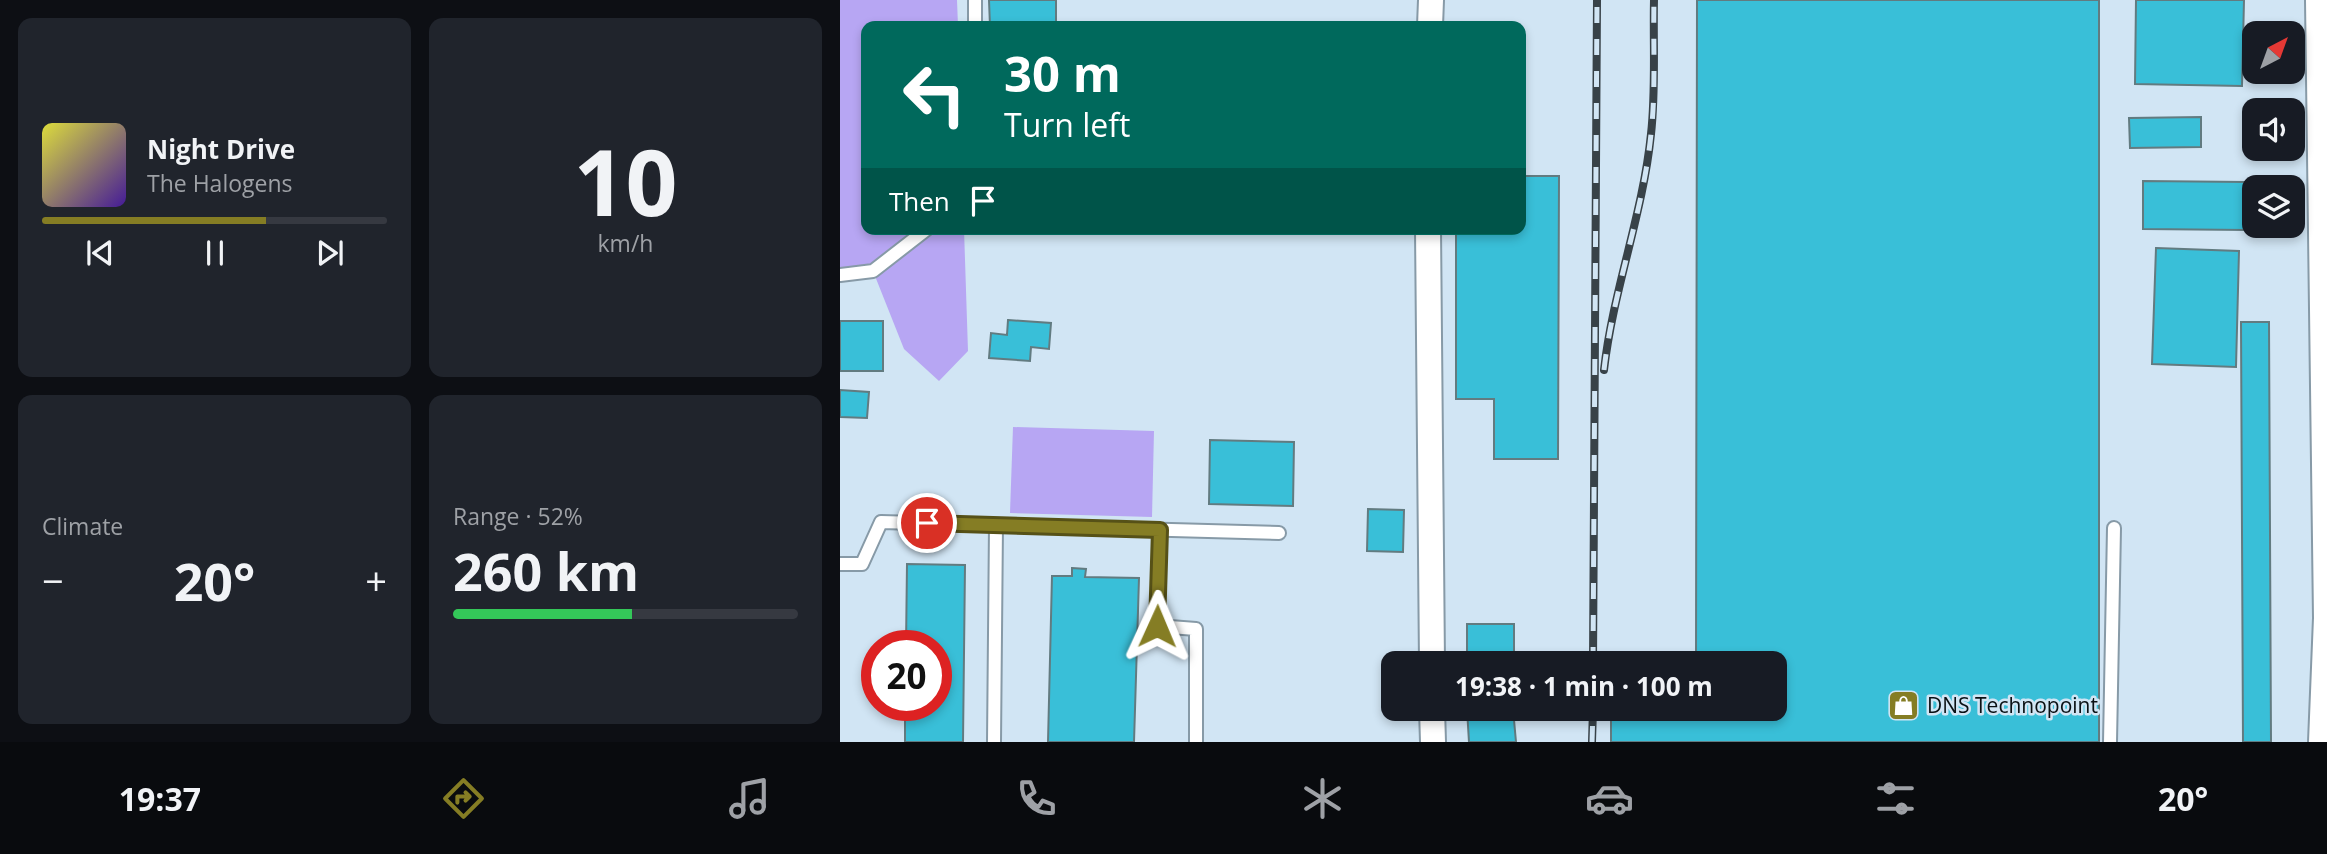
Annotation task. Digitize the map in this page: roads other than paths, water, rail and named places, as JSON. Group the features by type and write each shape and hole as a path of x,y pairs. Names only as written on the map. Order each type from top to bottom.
{"street":[{"path":"1430,21 1431,0"},
{"path":"2318,0 2325,375 2326,618 2321,742"},
{"path":"1429,235 1432,651"},
{"path":"1432,721 1433,742"}],"lane":[{"path":"975,0 975,21"},
{"path":"840,275 873,271 919,235"},
{"path":"840,564 862,564 881,522 1279,533"},
{"path":"993,742 996,525"},
{"path":"2110,742 2114,528"},
{"path":"1160,530 1157,626 1196,629 1196,742"}],"railway":[{"path":"1593,651 1597,0"},
{"path":"1604,370 1614,311 1647,164 1653,101 1654,0"},
{"path":"1592,742 1593,721"}],"place":[{"name":"DNS Technopoint","path":"1904,706"}]}
